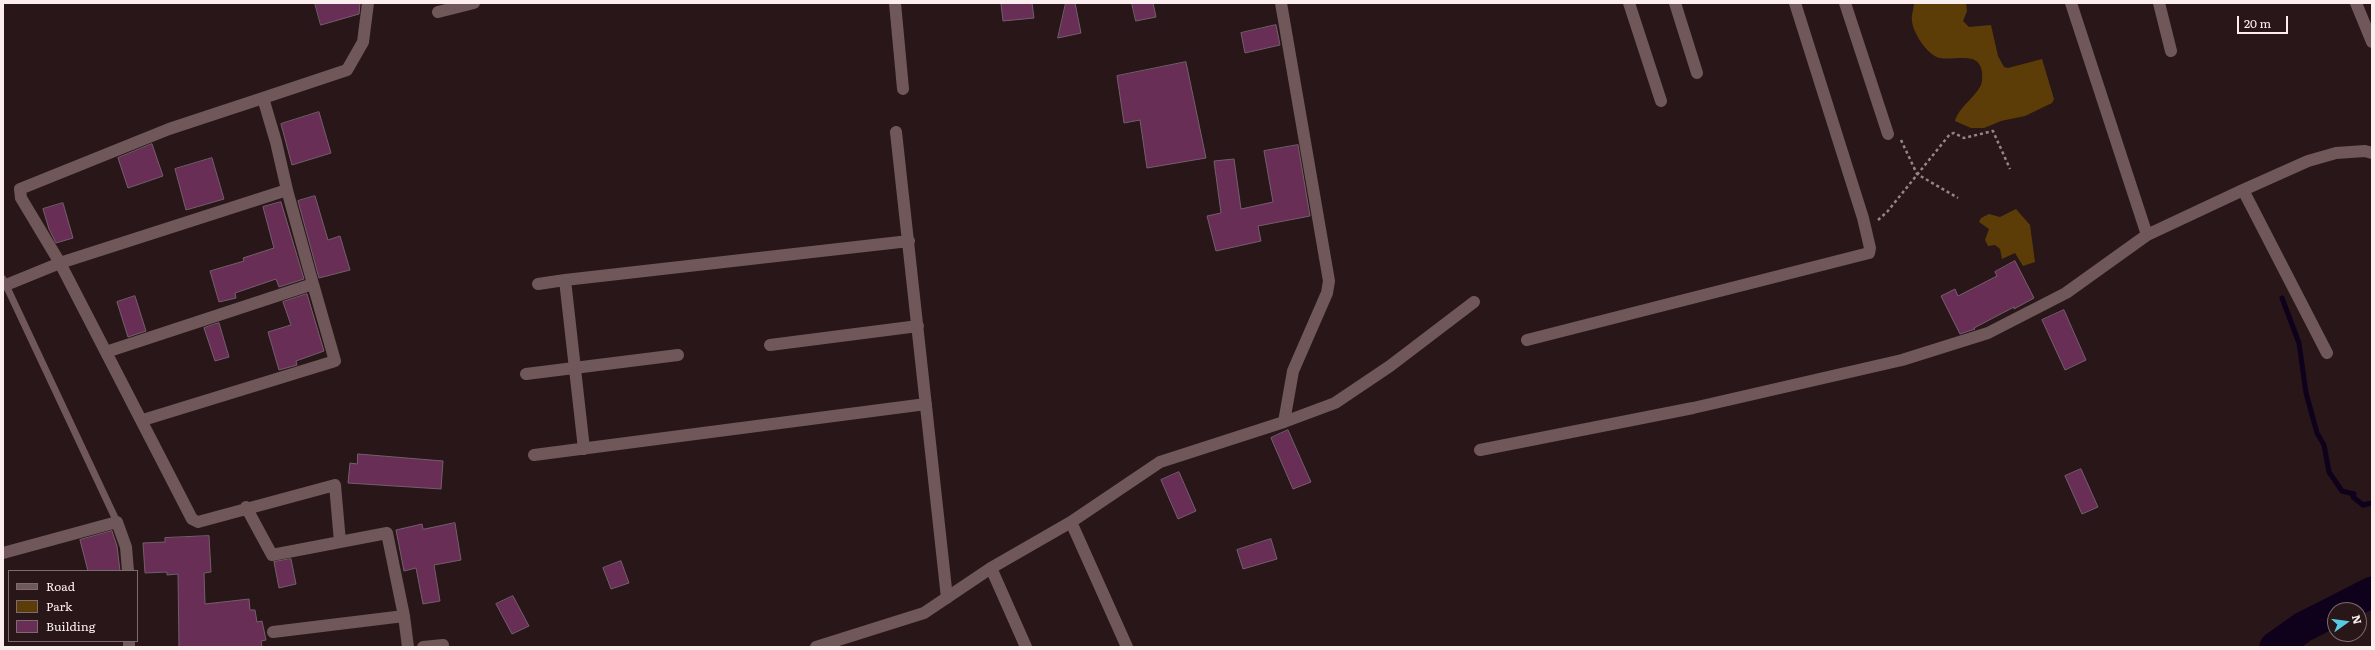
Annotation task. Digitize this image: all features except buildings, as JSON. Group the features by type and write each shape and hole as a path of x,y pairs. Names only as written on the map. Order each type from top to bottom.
{"street":[{"path":"340,542 335,485 198,522 192,519 143,420 60,263 21,198 20,189 156,134 347,70 363,42 368,3"},
{"path":"438,12 474,3"},
{"path":"895,3 903,89"},
{"path":"1281,3 1329,281 1327,293 1293,371 1284,422"},
{"path":"1629,3 1661,101"},
{"path":"1675,3 1696,73"},
{"path":"1526,340 1867,255 1870,248 1865,229 1795,3"},
{"path":"1845,3 1886,129"},
{"path":"2071,3 2147,236"},
{"path":"2159,3 2171,51"},
{"path":"2356,3 2372,42"},
{"path":"143,420 335,361 287,190 264,98"},
{"path":"896,132 947,598"},
{"path":"1480,450 1693,408 1902,360 1988,333 2066,293 2147,236 2243,190 2308,161 2336,153 2365,151 2372,153"},
{"path":"4,282 287,190"},
{"path":"2243,190 2327,353"},
{"path":"538,284 909,241"},
{"path":"565,280 584,449"},
{"path":"106,352 313,284"},
{"path":"816,647 839,643 924,613 991,568 1070,522 1160,462 1284,422 1335,403 1390,366 1474,302"},
{"path":"770,345 918,326"},
{"path":"526,374 678,355"},
{"path":"534,456 926,404"},
{"path":"246,508 272,555 387,533 404,616 408,647"},
{"path":"3,553 117,522 126,546 128,570"},
{"path":"1070,522 1127,647"},
{"path":"991,568 1026,647"},
{"path":"273,632 404,616"},
{"path":"423,647 443,645"}],"lane":[{"path":"4,282 117,522"}],"path":[{"path":"1886,129 1898,135 1917,174 1958,198"},
{"path":"1865,229 1887,212 1947,136 1954,133 1964,138 1994,132 2010,169"}],"green space":[{"path":"1914,3 1966,3 1967,11 1963,21 1969,27 1991,25 1998,56 2004,67 2008,68 2042,59 2054,99 2052,103 2025,116 2001,121 1984,128 1971,128 1955,121 1957,115 1981,86 1982,71 1979,64 1975,60 1969,58 1940,58 1926,49 1915,32 1913,26 1912,17"},
{"path":"2016,209 2030,225 2035,262 2023,266 2015,253 2002,259 2000,249 1995,245 1988,246 1985,240 1989,229 1979,222 1981,218 1989,214 2000,217"}],"waterway":[{"path":"2282,298 2299,343 2306,393 2317,433 2324,445 2329,472 2342,491 2354,494 2353,497 2363,505 2372,503"},
{"path":"2353,602 2372,592"},
{"path":"2275,647 2303,627 2327,615"}]}
